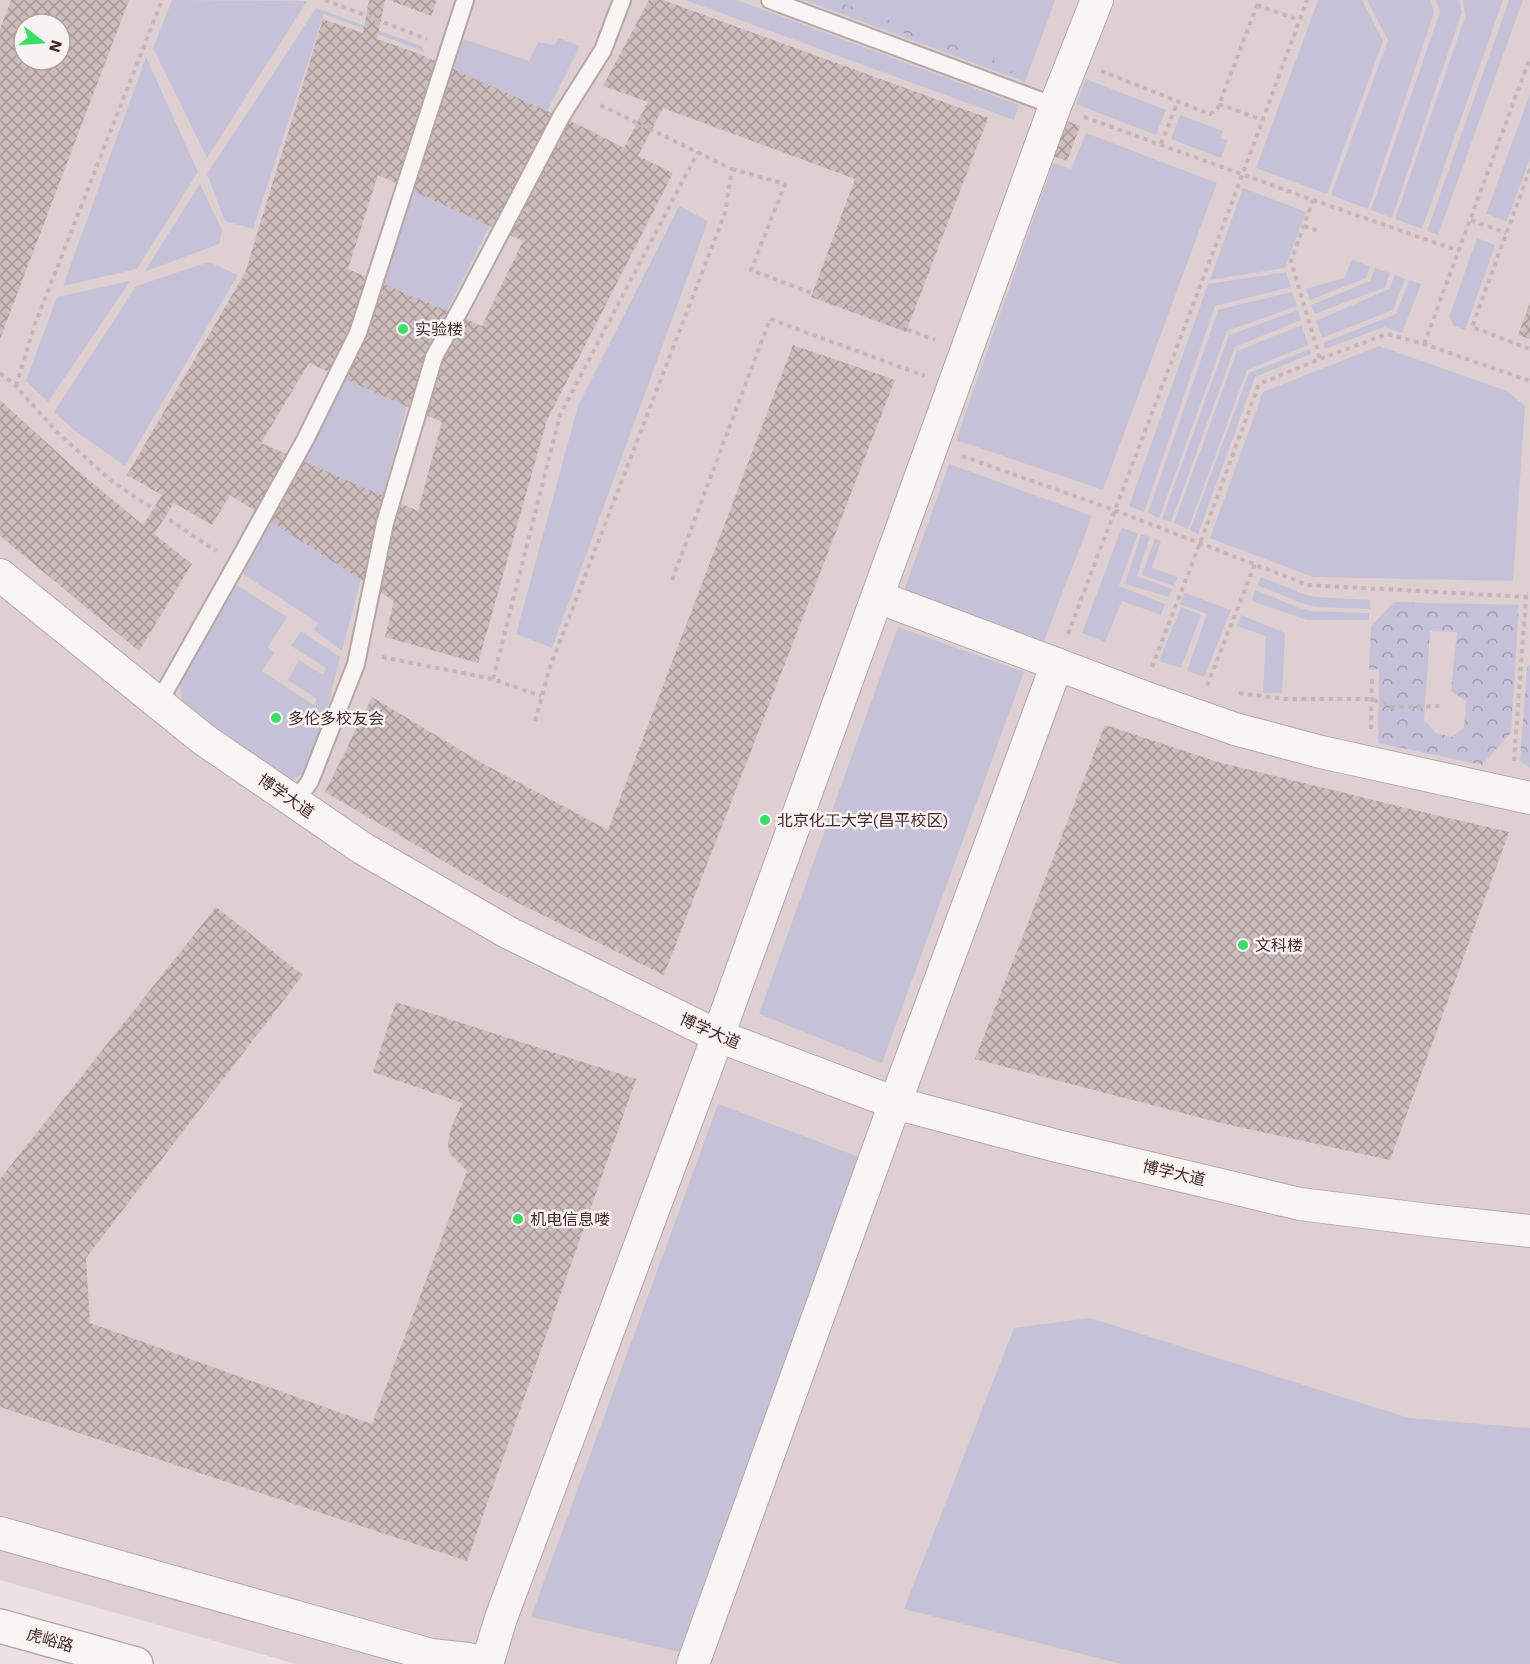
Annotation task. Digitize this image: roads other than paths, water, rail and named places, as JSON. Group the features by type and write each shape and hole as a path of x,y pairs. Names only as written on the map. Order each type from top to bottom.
{"street":[{"path":"0,1533 431,1655 468,1659 488,1664 501,1618 718,1036 1055,106 1097,0"},
{"name":"博学大道","path":"0,575 204,739 362,848 507,932 718,1036 895,1102 1057,1146 1300,1204 1530,1231"},
{"path":"878,597 1235,729 1372,764 1521,796"},
{"path":"693,1664 895,1102 1057,664"},
{"name":"虎峪路","path":"0,1626 136,1664"}],"lane":[{"path":"159,702 305,440 358,333 465,0"},
{"path":"295,802 310,781 356,664 385,522 434,357 557,125 603,50 622,0"},
{"path":"770,0 1055,106"}],"place":[{"name":"实验楼","path":"403,329"},
{"name":"多伦多校友会","path":"276,718"},
{"name":"北京化工大学(昌平校区)","path":"765,820"},
{"name":"文科楼","path":"1243,945"},
{"name":"机电信息喽","path":"518,1219"}]}
